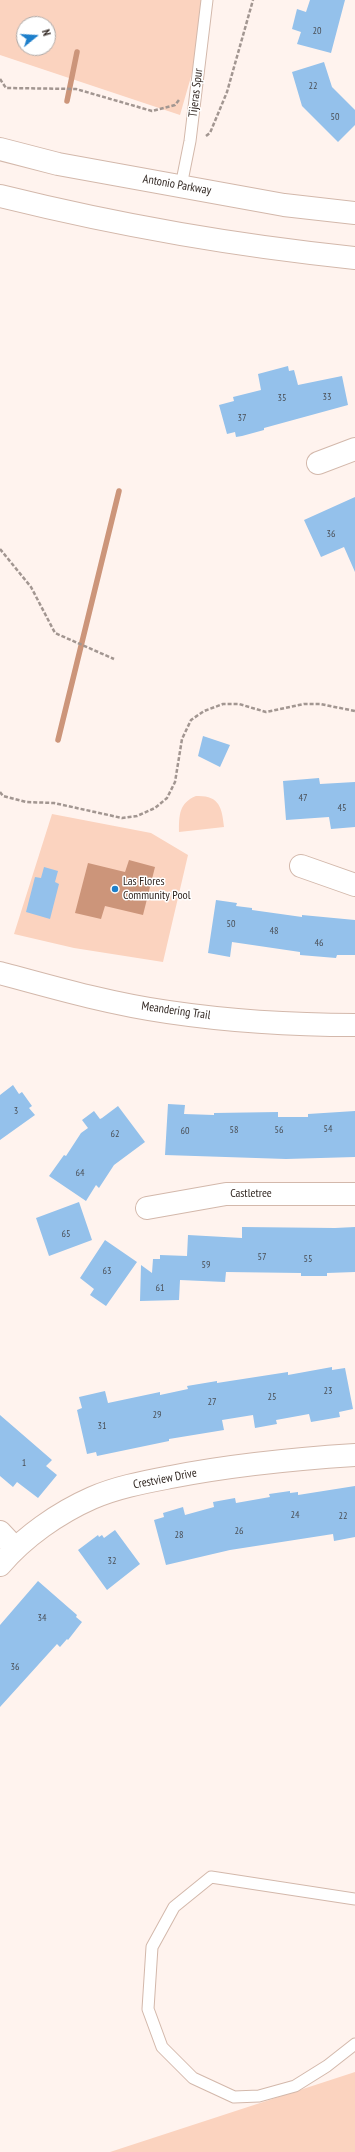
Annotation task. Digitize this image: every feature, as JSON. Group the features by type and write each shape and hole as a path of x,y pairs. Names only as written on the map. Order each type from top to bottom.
{"street":[{"name":"Antonio Parkway","path":"0,149 58,164 284,205 355,213"},
{"path":"0,196 52,209 166,231 288,251 355,258"},
{"path":"318,464 355,449"},
{"path":"301,866 355,885"},
{"name":"Meandering Trail","path":"0,973 67,991 168,1012 262,1021 355,1025"},
{"name":"Castletree","path":"147,1208 226,1194 355,1194"},
{"name":"Crestview Drive","path":"0,1566 15,1548 40,1528 92,1498 136,1484 264,1462 355,1455"},
{"path":"0,1532 15,1548"}],"lane":[{"name":"Tijeras Spur","path":"181,186 189,147 207,0"},
{"path":"355,1899 211,1877 174,1907 152,1947 148,2009 162,2046 188,2073 193,2078 234,2097 259,2096 295,2086 327,2066 355,2044"}],"path":[{"path":"189,147 210,134 227,92 253,0"},
{"path":"0,79 6,88 76,89 152,111 175,105 197,79"},
{"path":"0,549 31,587 55,633 114,659"},
{"path":"0,792 3,796 26,802 54,804 122,818 137,816 155,808 167,798 175,782 182,739 191,720 204,711 223,704 239,704 266,712 304,704 320,704 355,711"}],"shaded area":[{"path":"0,0 213,0 180,115 0,55"},
{"path":"196,796 210,798 218,804 222,814 224,827 179,832 181,810 186,802"},
{"path":"52,814 151,833 188,855 163,962 74,948 14,934"},
{"name":"Las Flores Community Pool","path":"129,860 155,867 143,915 105,906 101,919 75,913 88,863 125,872"},
{"path":"355,2072 355,2152 110,2152"}],"building":[{"path":"310,0 345,0 331,53 297,44 301,32 292,29 297,9 306,12"},
{"path":"324,62 332,87 355,110 355,125 338,142 302,106 292,72"},
{"path":"288,366 289,371 294,370 298,385 342,376 348,405 264,428 264,430 242,436 236,437 235,432 227,434 219,405 234,401 233,397 261,390 258,374"},
{"path":"355,497 355,572 344,547 321,557 304,520"},
{"path":"203,736 230,745 220,767 198,756"},
{"path":"319,778 320,784 355,782 355,827 331,829 329,817 286,820 283,781"},
{"path":"44,867 58,871 55,882 59,884 50,919 26,912 35,877 41,878"},
{"path":"216,900 237,903 236,906 252,908 252,910 302,917 302,915 355,920 355,955 337,955 336,958 300,955 300,952 232,942 230,957 208,953"},
{"path":"13,1085 19,1094 22,1092 32,1106 29,1108 35,1115 0,1140 0,1095"},
{"path":"168,1104 185,1105 184,1114 214,1115 214,1113 278,1112 278,1117 308,1117 308,1114 355,1111 355,1157 286,1159 165,1155"},
{"path":"118,1106 145,1142 114,1165 99,1188 96,1185 86,1201 49,1176 64,1155 66,1156 81,1133 88,1128 82,1120 94,1111 100,1119"},
{"path":"79,1202 92,1240 49,1256 36,1218"},
{"path":"242,1227 355,1227 355,1272 327,1273 327,1276 301,1276 301,1273 226,1272 225,1282 180,1280 179,1300 140,1301 141,1265 152,1273 153,1259 160,1259 160,1255 187,1256 188,1235 242,1238"},
{"path":"105,1240 137,1262 106,1306 90,1295 94,1289 80,1278"},
{"path":"332,1367 332,1370 345,1368 353,1409 339,1412 340,1417 311,1422 309,1414 276,1420 277,1424 255,1428 253,1415 222,1420 224,1430 169,1439 169,1441 97,1456 96,1452 87,1454 77,1410 82,1408 79,1397 105,1391 108,1403 160,1392 160,1395 188,1389 187,1386 217,1381 217,1383 288,1372 288,1375"},
{"path":"0,1415 52,1460 46,1466 57,1475 38,1498 17,1482 13,1487 0,1476"},
{"path":"355,1486 355,1537 334,1541 333,1534 230,1550 166,1565 154,1520 164,1517 163,1513 183,1507 185,1515 214,1507 213,1502 235,1498 236,1503 270,1497 269,1494 290,1491 290,1493 298,1492 298,1495"},
{"path":"115,1530 140,1564 107,1590 78,1550 98,1535 99,1537 102,1535 104,1538"},
{"path":"38,1581 77,1615 76,1617 82,1622 68,1640 67,1639 60,1647 57,1644 0,1707 0,1625"}],"waterway":[{"path":"67,101 77,52"},
{"path":"58,740 119,491"}],"place":[{"name":"Las Flores Community Pool","path":"115,889"}]}
